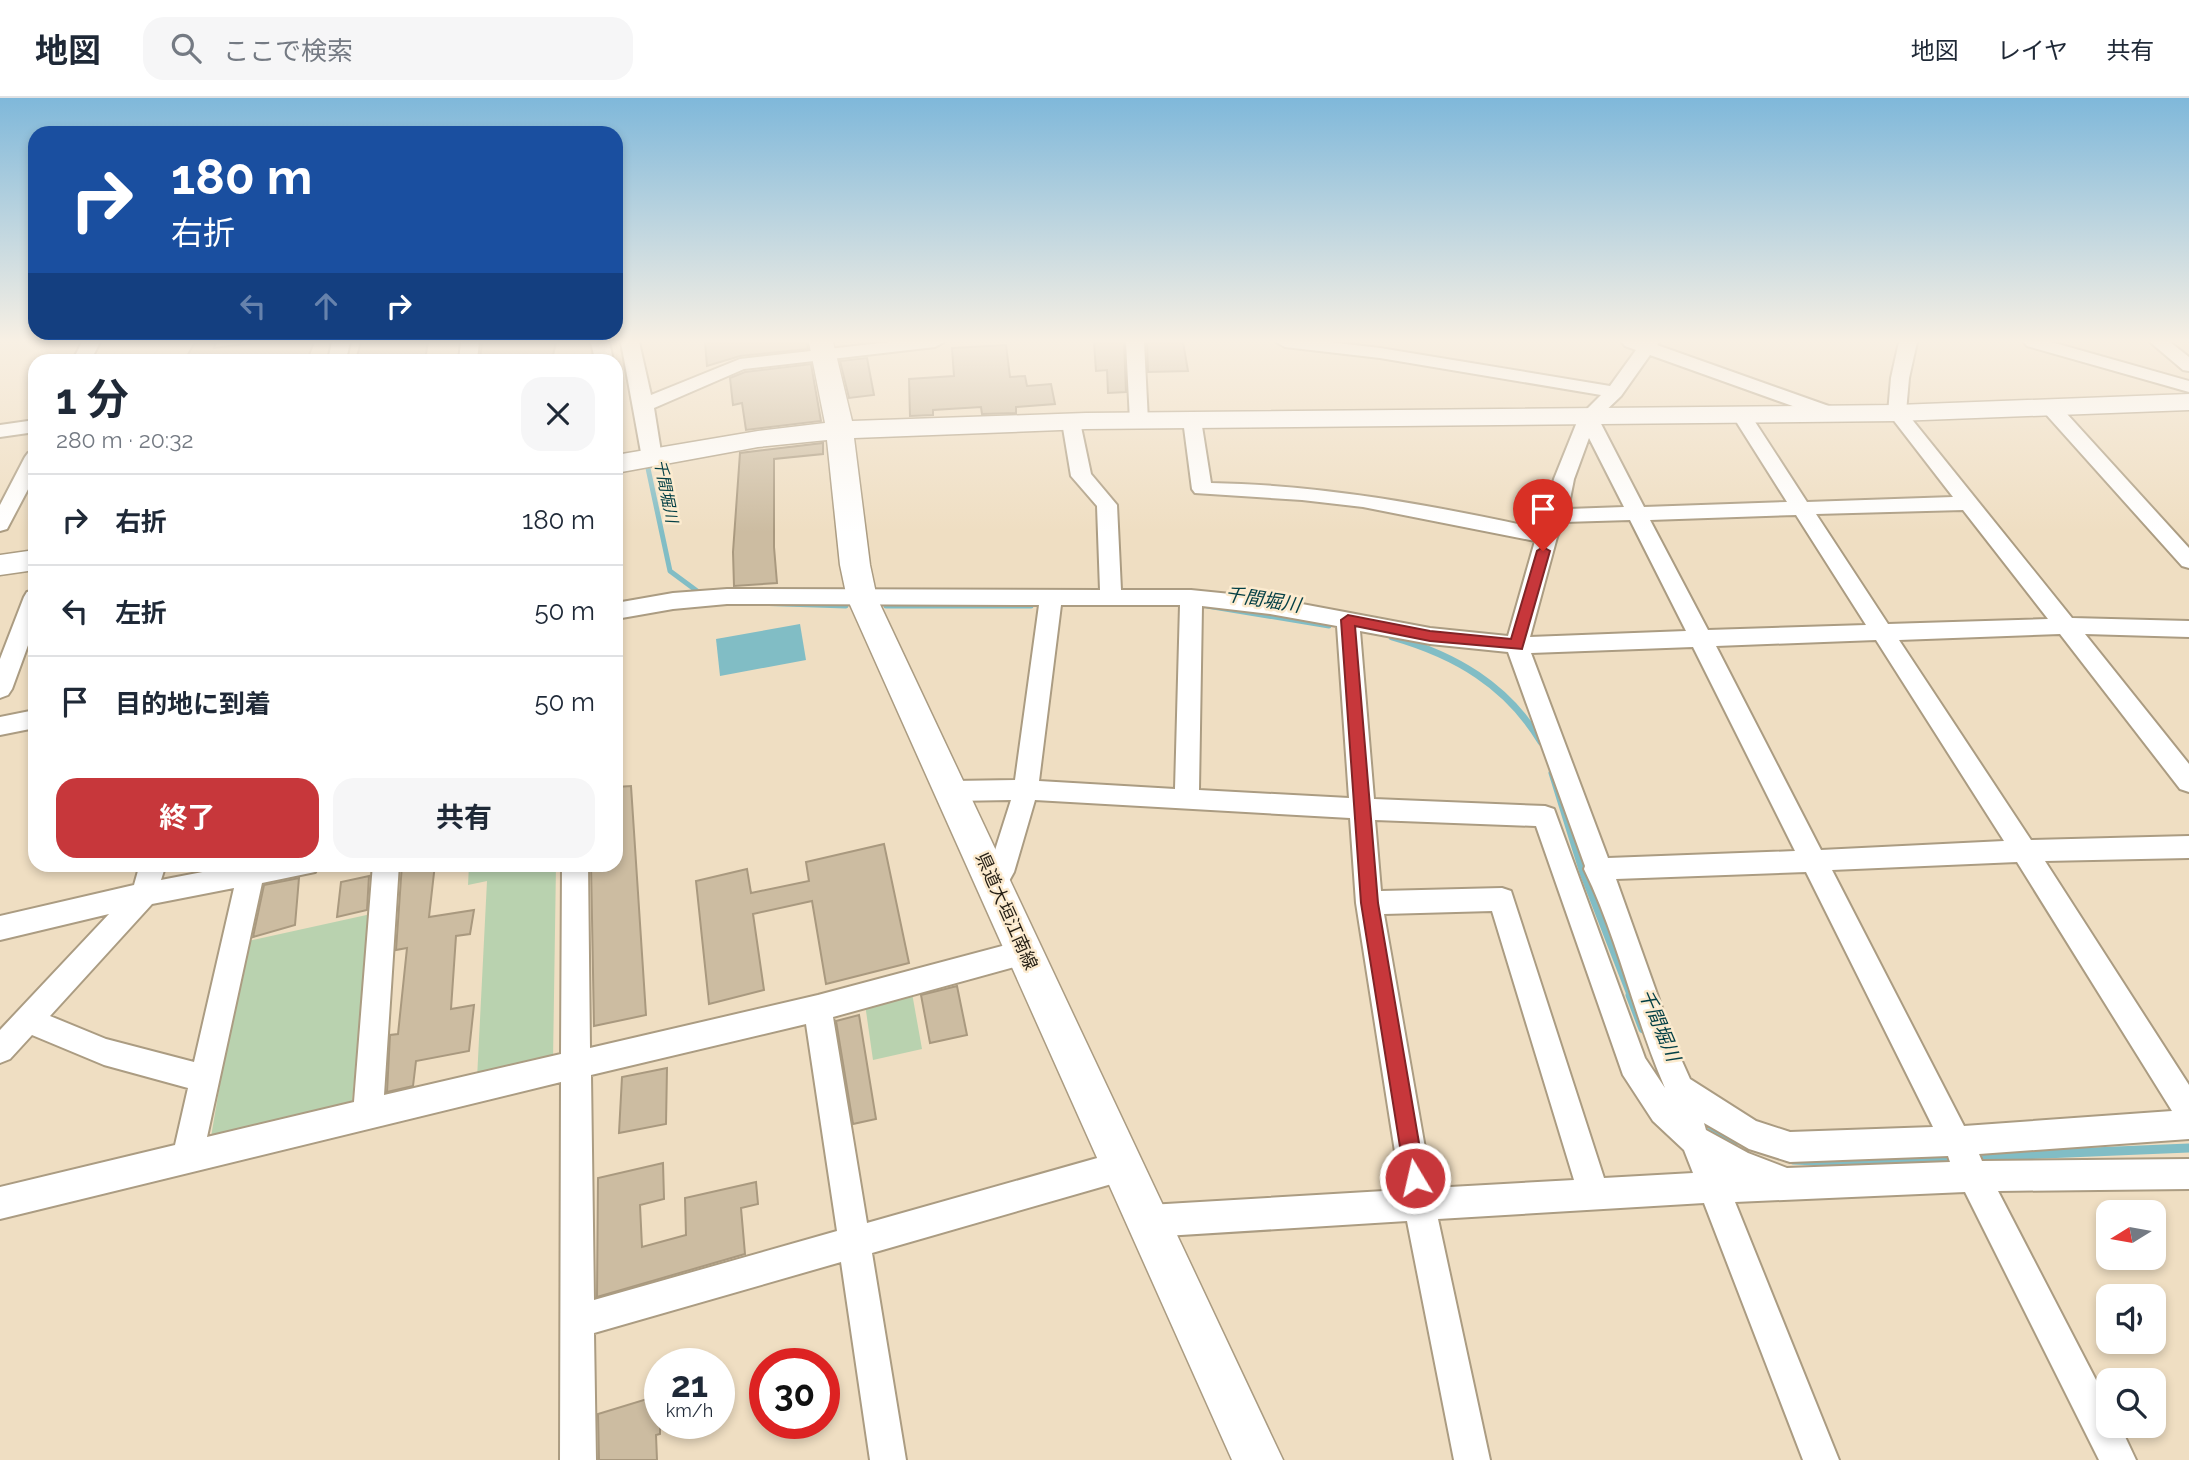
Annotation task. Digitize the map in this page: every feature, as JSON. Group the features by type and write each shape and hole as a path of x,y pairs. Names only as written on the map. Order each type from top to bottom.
{"main road":[{"name":"県道大垣江南線","path":"835,406 840,430 855,565 862,598 906,697 953,791 1258,1460"},
{"path":"638,460 758,439 840,430 1192,420 1897,413 2090,406"},
{"path":"0,565 28,561"}],"street":[{"path":"638,460 644,406"},
{"path":"1138,406 1139,421"},
{"path":"1600,406 1588,417 1564,479 1517,645 1583,865 1633,1065 1651,1097 1693,1137 1734,1165 1787,1184"},
{"path":"1810,406 1833,414"},
{"path":"1898,406 1897,413 2189,782"},
{"path":"2050,407 2189,561"},
{"path":"1741,415 2024,850 2189,1111"},
{"path":"1588,417 1640,514 2118,1460"},
{"path":"1192,420 1202,489 1272,490 1336,496 1462,519 1551,527 1640,514 1967,503"},
{"path":"1071,422 1081,476 1107,505 1111,597"},
{"path":"0,431 28,427"},
{"path":"0,524 28,470"},
{"path":"623,610 688,597 727,595 862,598 1191,597 1270,606 1430,636 1517,645 2063,626 2189,629"},
{"path":"994,884 1001,872 1026,790 1051,597"},
{"path":"1187,798 1191,597"},
{"path":"0,689 28,615"},
{"path":"1348,620 1369,903 1419,1205 1472,1460"},
{"path":"0,726 28,720"},
{"path":"953,791 1026,790 1360,809 1545,816 1583,865 1631,955 1663,1051 1681,1093 1693,1137 1821,1460"},
{"path":"1583,865 1813,861 2024,850 2189,848"},
{"path":"0,1051 144,894 151,872"},
{"path":"0,928 144,894 269,872"},
{"path":"368,1113 385,872"},
{"path":"575,872 578,1460"},
{"path":"188,1157 250,876"},
{"path":"1369,903 1502,899 1594,1194"},
{"path":"0,1203 368,1113 818,1008 1025,952"},
{"path":"818,1008 888,1460"},
{"path":"28,1020 104,1052 205,1079"},
{"path":"1681,1093 1770,1143 1790,1147 2189,1174"},
{"path":"1149,1220 1787,1184 1965,1160 2189,1124"},
{"path":"579,1321 1122,1166"}],"green space":[{"path":"469,872 556,872 553,1061 477,1079 487,881 468,885"},
{"path":"371,914 352,1102 211,1137 244,942"},
{"path":"912,993 922,1049 873,1060 865,1004"}],"water":[{"path":"800,624 806,660 720,676 716,639"}],"building":[{"path":"742,406 818,406 821,421 746,430"},
{"path":"910,406 1035,406 1016,407 1016,413 982,414 981,407 933,410 933,415 910,416"},
{"path":"823,443 823,454 774,459 774,547 777,583 734,586 733,552 740,453"},
{"path":"631,786 646,1015 594,1026 591,872 623,872 623,787"},
{"path":"884,844 909,963 826,984 812,901 753,914 764,990 709,1004 696,881 747,869 751,893 809,881 806,862"},
{"path":"401,872 434,872 429,917 474,910 470,934 456,936 451,1009 474,1005 469,1051 416,1061 413,1086 387,1092 390,1035 398,1034 407,948 396,950"},
{"path":"369,876 367,910 337,917 341,882"},
{"path":"299,878 295,925 253,937 264,885"},
{"path":"957,986 967,1035 930,1043 921,995"},
{"path":"859,1015 876,1119 853,1124 836,1021"},
{"path":"667,1068 666,1124 619,1133 622,1077"},
{"path":"663,1163 664,1199 640,1205 642,1247 686,1235 685,1198 756,1182 758,1204 741,1208 745,1254 597,1297 598,1178"},
{"path":"644,1400 644,1439 656,1439 657,1460 599,1460 598,1414"}],"waterway":[{"name":"千間堀川","path":"646,459 670,571 697,591"},
{"name":"千間堀川","path":"751,603 846,606"},
{"name":"千間堀川","path":"886,606 1031,606"},
{"name":"千間堀川","path":"1207,606 1329,626"},
{"name":"千間堀川","path":"1392,637 1458,663 1496,688 1541,742"},
{"name":"千間堀川","path":"1552,773 1583,873 1631,997"},
{"name":"千間堀川","path":"1630,995 1643,1029"},
{"name":"千間堀川","path":"1698,1117 1735,1141"},
{"name":"千間堀川","path":"1971,1157 2189,1148"},
{"name":"千間堀川","path":"1793,1160 1843,1162 1956,1158"}],"route":[{"path":"1415,1178 1369,903 1348,620 1430,636 1517,645 1543,551"}]}
